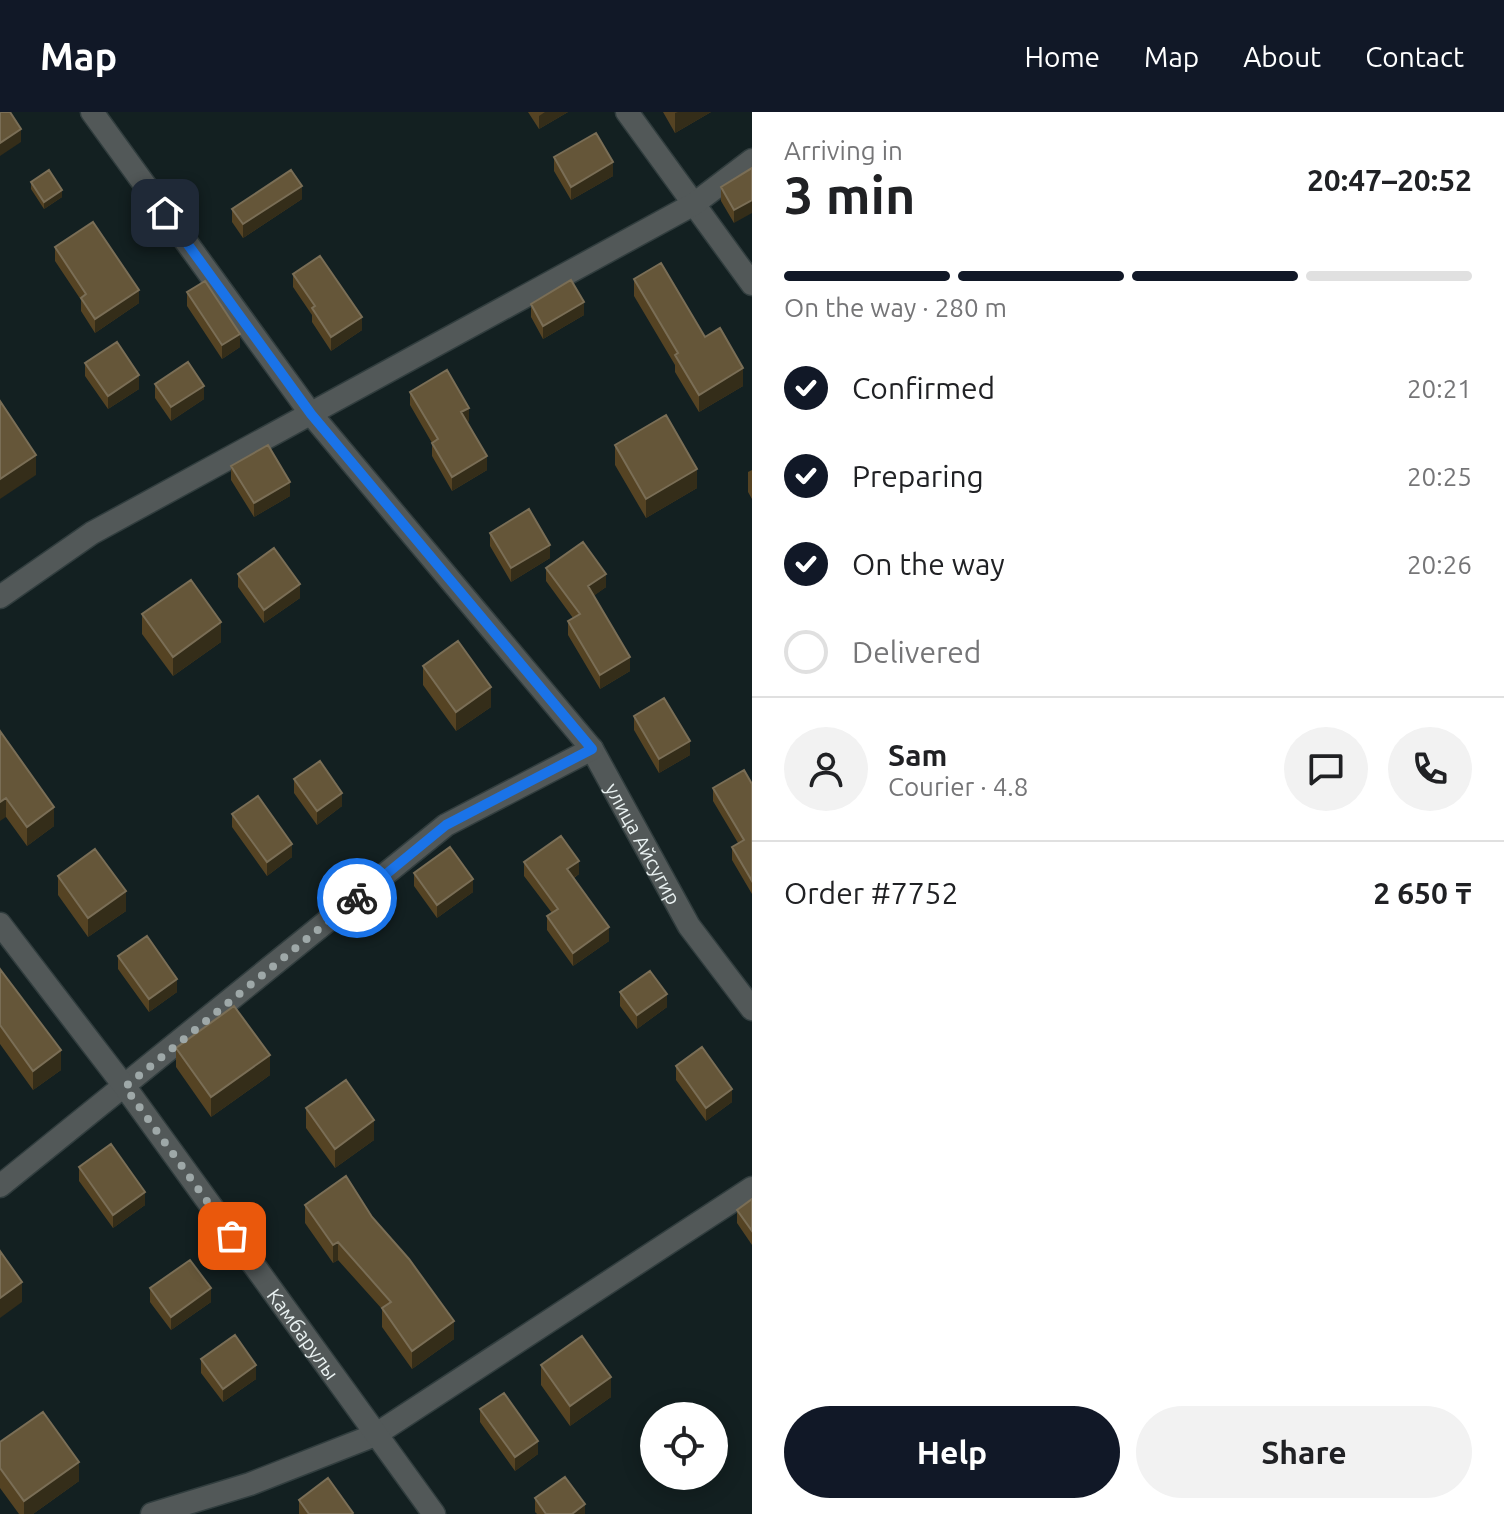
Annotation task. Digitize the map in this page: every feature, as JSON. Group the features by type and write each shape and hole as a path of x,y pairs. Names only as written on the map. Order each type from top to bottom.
{"street":[{"name":"улица Айсугир","path":"92,112 311,414 592,749 689,926 752,1009"},
{"path":"627,112 752,284"},
{"path":"0,597 92,533 694,204 752,160"},
{"path":"0,1186 446,825 592,749"},
{"name":"Камбарулы","path":"0,924 125,1087 434,1514"},
{"path":"152,1514 250,1484 375,1435 752,1188"}],"building":[{"path":"0,112 10,112 21,129 0,143"},
{"path":"596,133 613,162 571,187 554,157"},
{"path":"752,168 752,200 734,210 721,187"},
{"path":"49,170 62,190 44,202 31,182"},
{"path":"291,170 302,186 243,224 232,209"},
{"path":"93,222 139,290 95,319 81,298 86,294 55,247"},
{"path":"320,256 362,317 331,337 293,274"},
{"path":"661,263 705,337 720,328 743,368 699,395 634,279"},
{"path":"571,280 584,302 543,326 531,304"},
{"path":"205,281 240,334 222,345 187,292"},
{"path":"117,342 139,375 108,396 85,363"},
{"path":"188,362 204,386 171,407 155,384"},
{"path":"447,370 469,408 461,412 487,456 452,477 432,443 438,439 410,392"},
{"path":"0,401 36,455 0,479"},
{"path":"666,415 697,469 646,499 615,445"},
{"path":"268,445 290,482 254,503 231,466"},
{"path":"529,509 550,545 511,568 490,533"},
{"path":"583,542 606,574 588,586 630,657 600,675 568,621 580,614 546,568"},
{"path":"274,548 300,584 264,610 238,574"},
{"path":"191,580 221,622 173,657 142,614"},
{"path":"458,641 491,687 456,712 423,666"},
{"path":"664,698 690,741 659,759 634,716"},
{"path":"0,731 54,807 27,827 6,798 0,802"},
{"path":"320,761 342,793 317,811 294,779"},
{"path":"744,770 752,784 752,881 732,847 744,840 713,788"},
{"path":"258,796 292,844 267,862 232,814"},
{"path":"561,836 579,861 567,869 609,927 573,953 547,916 558,909 524,862"},
{"path":"450,847 473,879 437,905 414,873"},
{"path":"95,849 126,891 88,918 58,876"},
{"path":"147,936 177,979 149,999 118,956"},
{"path":"0,969 61,1050 33,1071 0,1025"},
{"path":"650,971 667,994 637,1015 620,992"},
{"path":"234,1006 270,1055 211,1097 176,1048"},
{"path":"702,1047 732,1089 706,1108 676,1066"},
{"path":"346,1080 374,1120 335,1149 306,1108"},
{"path":"111,1144 145,1192 113,1215 79,1167"},
{"path":"346,1176 372,1217 409,1259 454,1321 412,1351 382,1308 391,1302 338,1242 333,1245 305,1205"},
{"path":"752,1199 752,1231 737,1210"},
{"path":"0,1251 22,1282 0,1298"},
{"path":"190,1260 211,1288 171,1317 150,1288"},
{"path":"235,1335 256,1365 223,1389 201,1359"},
{"path":"582,1336 611,1377 570,1406 541,1365"},
{"path":"504,1393 538,1441 515,1457 480,1409"},
{"path":"43,1412 79,1462 24,1501 0,1468 0,1442"},
{"path":"565,1477 585,1504 572,1514 546,1514 535,1498"},
{"path":"328,1478 352,1514 309,1514 299,1500"}],"way so far":[{"path":"232,1236 125,1087 357,898"}],"route":[{"path":"165,213 311,414 592,749 446,825 357,898"}]}
